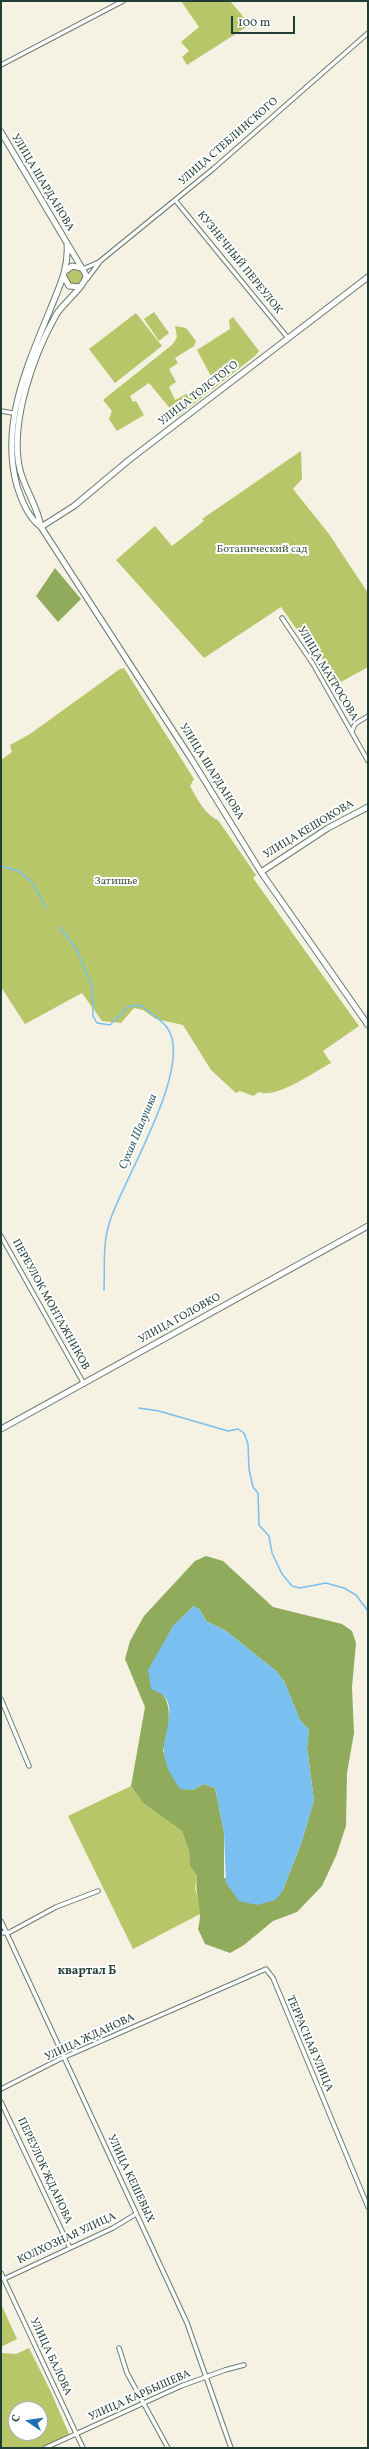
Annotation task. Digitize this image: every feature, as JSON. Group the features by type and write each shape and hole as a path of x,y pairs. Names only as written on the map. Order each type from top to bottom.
{"main road":[{"name":"УЛИЦА ШАРДАНОВА","path":"1,132 82,268"},
{"path":"67,243 67,270"},
{"path":"72,266 82,268 86,275 85,281 80,287 69,286 64,276 67,270 72,266"},
{"name":"УЛИЦА ШАРДАНОВА","path":"64,276 35,347 13,413 9,447 12,469 26,507 34,521 41,527 192,760 261,872 368,1025"},
{"name":"УЛИЦА ТОЛСТОГО","path":"41,527 74,506 129,460 368,277"},
{"name":"УЛИЦА ШАРДАНОВА","path":"41,527 40,518 24,484 18,460 16,441 19,415 25,390 56,315 67,299 80,287"},
{"name":"УЛИЦА КЕШОКОВА","path":"261,872 328,828 368,807"},
{"name":"УЛИЦА ГОЛОВКО","path":"1,1429 368,1226"}],"street":[{"path":"1,65 123,1"},
{"name":"УЛИЦА СТЕБЛИНСКОГО","path":"99,262 219,164 368,33"},
{"name":"КУЗНЕЧНЫЙ ПЕРЕУЛОК","path":"175,200 288,338"},
{"path":"82,268 99,262"},
{"path":"85,281 99,262"},
{"path":"1,411 13,413"},
{"name":"УЛИЦА МАТРОСОВА","path":"282,618 326,686 346,726 352,731 368,761"},
{"path":"352,731 355,724 368,716"},
{"name":"ПЕРЕУЛОК МОНТАЖНИКОВ","path":"1,1236 84,1384"},
{"path":"1,1699 29,1766"},
{"path":"1,1933 6,1932 56,1907 98,1891"},
{"name":"УЛИЦА КЕШЕВЫХ","path":"1,1921 187,2323 205,2377 232,2448"},
{"name":"ТЕРРАСНАЯ УЛИЦА","path":"186,2004 243,1980 262,1969 270,1972 368,2206"},
{"name":"УЛИЦА ЖДАНОВА","path":"1,2089 65,2058 186,2004"},
{"name":"ПЕРЕУЛОК ЖДАНОВА","path":"1,2102 70,2248"},
{"name":"КОЛХОЗНАЯ УЛИЦА","path":"4,2279 114,2228 136,2214"},
{"name":"УЛИЦА БАЛОВА","path":"1,2273 83,2448"},
{"path":"119,2348 127,2373 168,2448"},
{"name":"УЛИЦА КАРБЫШЕВА","path":"45,2448 205,2377 244,2365"}],"green space":[{"path":"181,1 230,1 242,15 248,26 187,65 182,57 189,51 181,42 199,27"},
{"path":"75,269 82,274 83,277 78,284 75,285 68,280 67,277 72,270"},
{"path":"154,312 169,333 159,341 144,319"},
{"path":"136,313 162,346 115,383 89,349"},
{"path":"233,317 259,351 255,356 177,417 149,383 130,396 133,402 136,401 144,415 117,431 109,419 112,411 103,400 173,344 177,337 175,326 186,328 196,341 194,346 175,358 178,363 169,369 176,382 169,387 175,400 213,380 197,350 230,329 229,320"},
{"name":"Ботанический сад","path":"301,451 302,479 293,489 329,534 368,593 368,667 339,683 308,638 306,639 300,634 281,607 204,658 116,560 155,526 172,546 204,521 202,519"},
{"path":"55,568 81,599 58,622 36,596"},
{"name":"Затишье","path":"124,668 194,779 190,786 199,801 213,818 218,820 256,875 253,878 359,1026 323,1051 331,1063 295,1084 275,1092 259,1092 253,1096 240,1091 236,1093 211,1070 183,1025 156,1019 143,1010 134,1008 121,1023 102,1021 82,993 25,1024 1,987 1,760 12,752 10,745 30,734 120,669"},
{"path":"206,1556 223,1561 273,1607 342,1624 352,1631 356,1643 352,1687 354,1733 347,1773 346,1826 336,1856 322,1886 297,1912 273,1921 244,1945 230,1953 205,1944 198,1929 200,1921 200,1908 196,1883 197,1876 190,1866 189,1851 182,1831 143,1803 131,1786 145,1707 125,1659 130,1641 144,1616 195,1561","holes":["194,1606 200,1610 206,1621 226,1631 276,1671 284,1681 300,1720 309,1730 307,1748 314,1800 301,1844 282,1892 224,1878 224,1832 215,1788 204,1784 192,1790 163,1752 169,1717 167,1703 164,1696 167,1638 173,1626"]},
{"path":"131,1786 143,1803 182,1831 189,1851 190,1866 197,1876 195,1888 202,1913 133,1949 68,1816"},
{"path":"1,2304 17,2339 1,2347"},
{"path":"29,2348 51,2392 69,2434 42,2448 1,2448 1,2353 16,2354"}],"water":[{"path":"194,1606 200,1610 206,1621 226,1631 276,1671 284,1681 300,1720 309,1730 307,1748 314,1800 301,1844 282,1892 275,1900 257,1905 239,1901 226,1883 224,1832 215,1788 204,1784 192,1790 180,1789 166,1763 164,1747 169,1716 168,1702 164,1696 151,1689 148,1670 173,1626"}],"waterway":[{"name":"Сухая Шалушка","path":"1,866 18,871 31,881 46,907"},
{"name":"Сухая Шалушка","path":"59,927 76,948 92,986 93,1016 97,1023 110,1025 128,1007 140,1005 165,1025 168,1029 173,1046 172,1069 165,1095 142,1150 118,1200 108,1227 104,1254 104,1290"},
{"name":"Сухая Шалушка","path":"139,1408 159,1411 228,1431 238,1429 244,1433 248,1444 249,1469 253,1487 258,1493 259,1525 269,1536 272,1553 282,1574 292,1586 300,1588 326,1583 344,1588 356,1595 368,1611"}],"district":[{"name":"квартал Б","path":"87,1972"}]}
